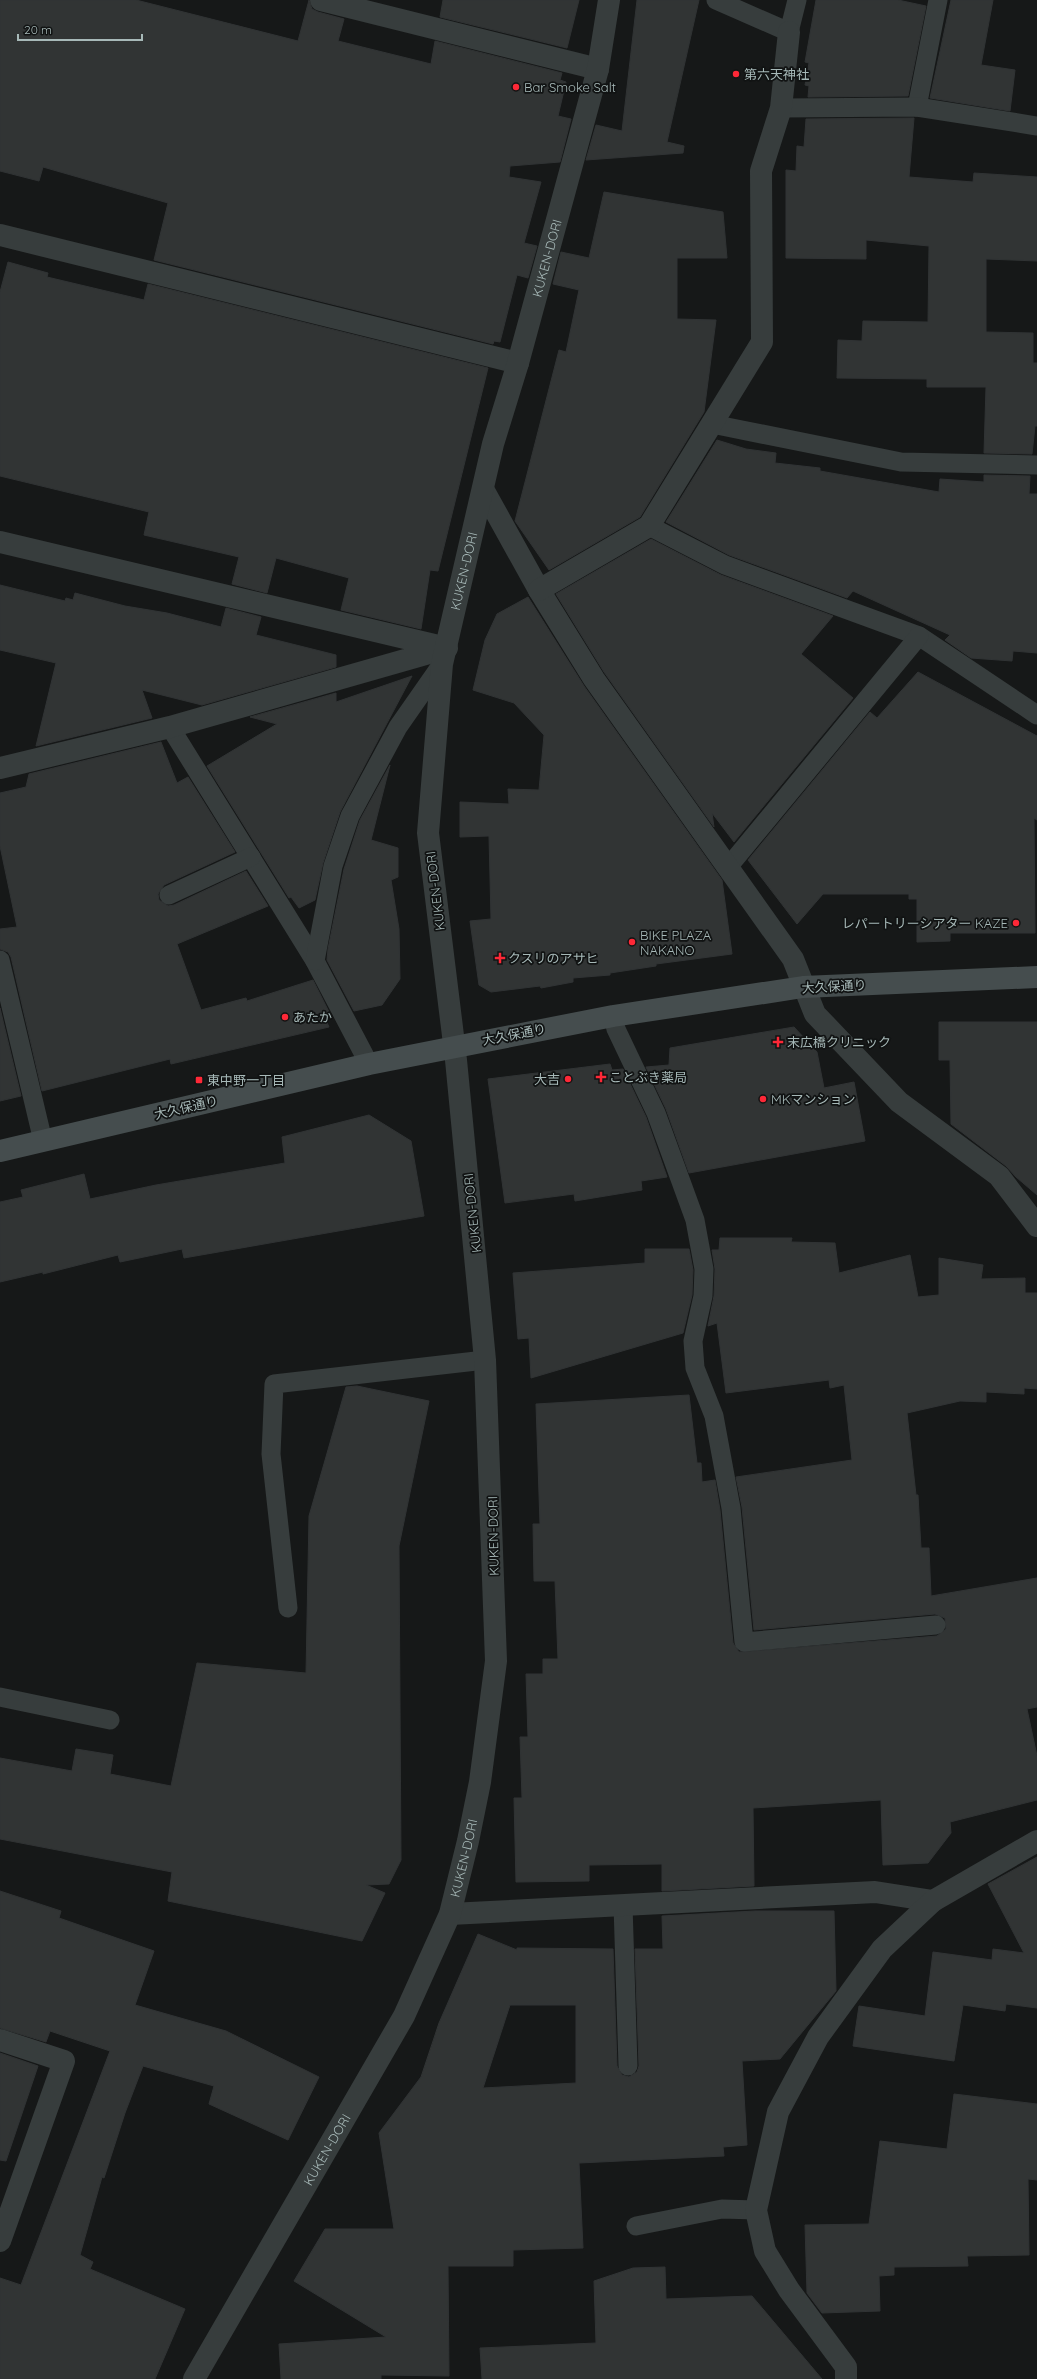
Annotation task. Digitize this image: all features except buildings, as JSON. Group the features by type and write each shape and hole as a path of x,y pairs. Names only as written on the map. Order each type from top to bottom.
{"main road":[{"name":"大久保通り","path":"0,1151 369,1064 453,1046 613,1016 803,987 1037,977"}],"street":[{"path":"321,0 598,69"},
{"name":"KUKEN-DORI","path":"194,2379 404,2016 450,1914 468,1841 480,1782 496,1661 485,1360 453,1046 428,833 445,656 493,444 518,363 598,69 609,0"},
{"path":"539,590 649,526 762,342 761,171 782,108 789,32"},
{"path":"0,235 518,363"},
{"path":"482,489 539,590 594,679 729,866 793,959 815,1014 899,1102 999,1176 1037,1226"},
{"path":"0,542 445,656"},
{"path":"0,768 170,727 445,656"},
{"path":"846,2379 846,2367 789,2290 765,2251 756,2210 778,2112 818,2037 882,1949 933,1901 1037,1841"},
{"path":"450,1914 875,1892 933,1901"},
{"path":"0,2040 64,2061 0,2240"}],"lane":[{"path":"716,0 789,32 797,0"},
{"path":"917,107 938,0"},
{"path":"782,108 917,107 1037,126"},
{"path":"712,424 902,462 1037,465"},
{"path":"649,526 725,565 919,636 1037,715"},
{"path":"729,866 919,636"},
{"path":"315,961 333,866 350,816 398,728 445,656"},
{"path":"170,727 315,961 369,1064"},
{"path":"169,895 251,857"},
{"path":"0,960 43,1141"},
{"path":"613,1016 616,1029 656,1112 695,1220 704,1269 703,1296 693,1341 695,1368 714,1416 731,1508 744,1642 936,1626"},
{"path":"288,1608 270,1454 274,1384 485,1360"},
{"path":"0,1697 110,1720"},
{"path":"623,1905 628,2066"},
{"path":"636,2226 722,2209 756,2210"}],"place":[{"name":"第六天神社","path":"736,74"},
{"name":"Bar Smoke Salt","path":"516,87"},
{"name":"レパートリーシアター KAZE","path":"1016,923"},
{"name":"BIKE PLAZA NAKANO","path":"632,942"},
{"name":"クスリのアサヒ","path":"500,958"},
{"name":"あたか","path":"285,1017"},
{"name":"末広橋クリニック","path":"778,1042"},
{"name":"ことぶき薬局","path":"601,1077"},
{"name":"大吉","path":"568,1079"},
{"name":"東中野一丁目","path":"199,1080"},
{"name":"MKマンション","path":"763,1099"}]}
